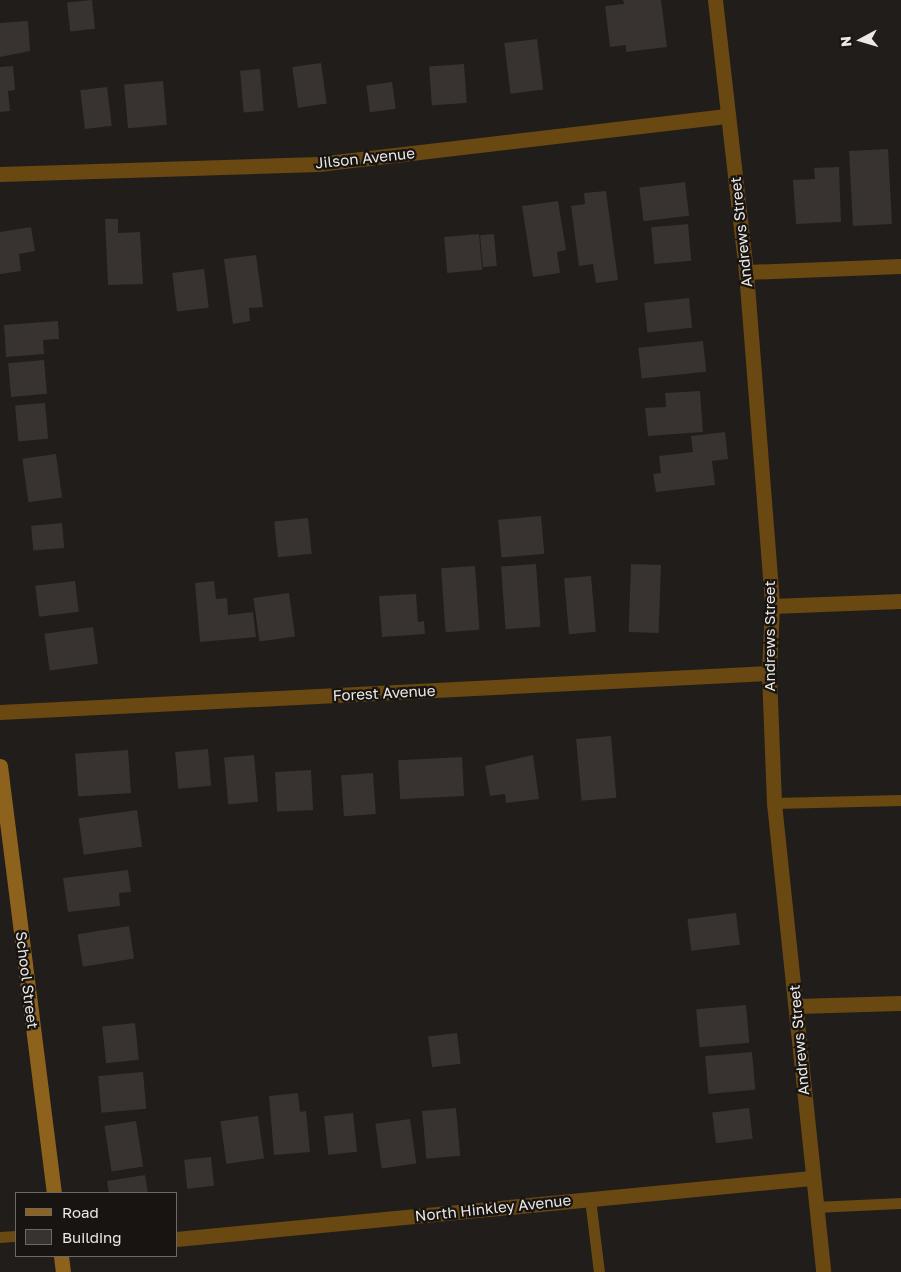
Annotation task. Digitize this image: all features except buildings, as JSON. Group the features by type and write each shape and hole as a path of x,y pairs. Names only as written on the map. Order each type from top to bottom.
{"main road":[{"name":"School Street","path":"0,766 54,1192"},
{"path":"61,1257 63,1272"}],"street":[{"name":"Andrews Street","path":"715,0 746,272 772,606 769,674 774,803 796,1006 811,1178 824,1272"},
{"name":"Jilson Avenue","path":"0,174 318,164 728,116"},
{"path":"746,272 901,266"},
{"path":"772,606 901,602"},
{"name":"Forest Avenue","path":"0,712 769,674"},
{"path":"796,1006 901,1003"},
{"name":"North Hinkley Avenue","path":"178,1239 811,1178"}],"lane":[{"path":"774,803 901,800"},
{"path":"590,1199 599,1272"},
{"path":"815,1207 901,1203"},
{"path":"0,1237 15,1236"}]}
